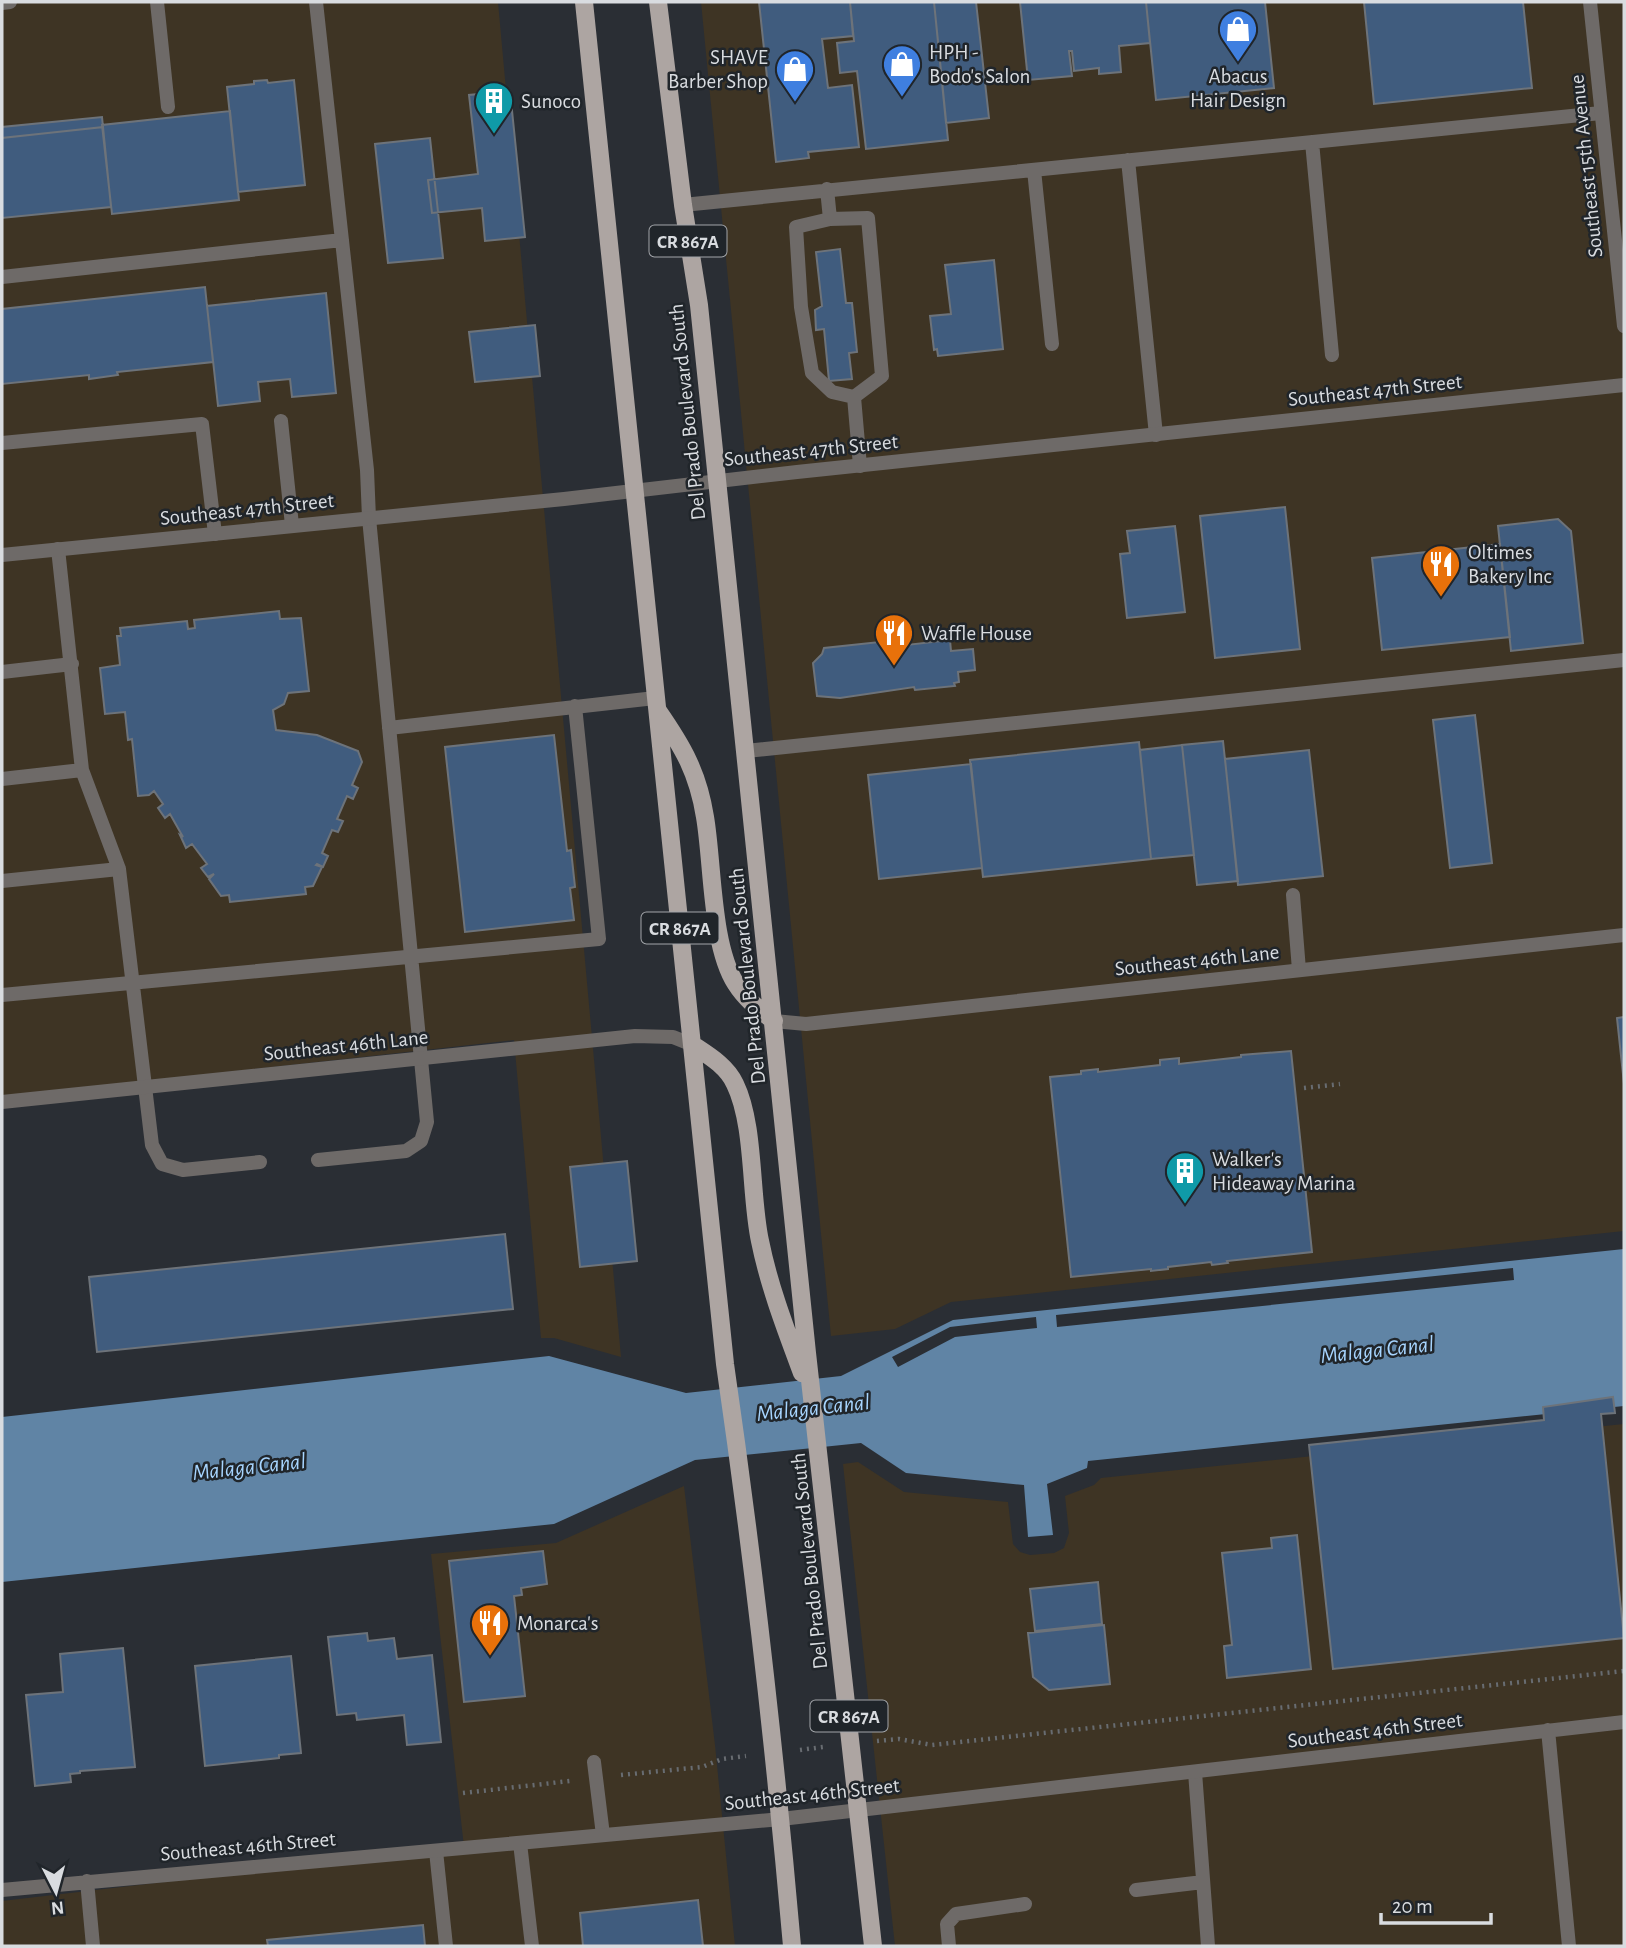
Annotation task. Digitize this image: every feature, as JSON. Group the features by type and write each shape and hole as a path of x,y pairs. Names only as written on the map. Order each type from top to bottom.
{"main road":[{"name":"CR 867A","path":"584,2 725,1364 746,1507 781,1819 792,1946"},
{"name":"Del Prado Boulevard South","path":"659,2 682,205 699,305 775,1021 801,1353 814,1404 873,1946"},
{"path":"655,703 684,748 697,783 705,816 721,950 735,983 752,1004 775,1021"},
{"path":"693,1045 720,1064 735,1083 745,1114 759,1240 771,1287 801,1353"}],"street":[{"path":"2,3 10,2"},
{"path":"157,2 168,107"},
{"path":"316,2 367,470 369,518 427,1122 421,1141 406,1151 318,1160"},
{"name":"Southeast 15th Avenue","path":"1590,2 1624,326"},
{"path":"682,205 1601,113"},
{"path":"1312,142 1332,355"},
{"path":"1128,160 1156,435"},
{"path":"1034,170 1052,344"},
{"path":"827,190 830,219"},
{"path":"868,218 882,376 854,397 832,392 812,373 801,307 796,227 830,219 868,218"},
{"path":"2,277 342,240"},
{"name":"Southeast 47th Street","path":"2,555 634,491 1624,385"},
{"path":"854,397 860,466"},
{"path":"281,421 292,526"},
{"path":"2,443 202,424 215,534"},
{"path":"58,549 82,770 119,869 152,1144 162,1164 183,1170 260,1162"},
{"path":"746,751 1624,660"},
{"path":"2,672 72,664"},
{"path":"389,728 575,706 655,703"},
{"path":"2,995 599,939 575,706"},
{"path":"2,779 82,770"},
{"path":"2,881 119,869"},
{"path":"1293,895 1299,970"},
{"name":"Southeast 46th Lane","path":"775,1021 806,1024 1624,935"},
{"name":"Southeast 46th Lane","path":"2,1102 635,1036 673,1037 693,1045"},
{"name":"Southeast 46th Street","path":"2,1890 781,1819 1624,1722"},
{"path":"1548,1730 1569,1946"},
{"path":"594,1762 603,1835"},
{"path":"1195,1772 1208,1946"},
{"path":"520,1843 532,1946"},
{"path":"436,1851 446,1946"},
{"path":"86,1881 93,1946"},
{"path":"1136,1890 1203,1882"},
{"path":"949,1946 947,1923 956,1914 1025,1904"}],"path":[{"path":"1304,1088 1340,1084"},
{"path":"463,1793 702,1767 722,1759 899,1739 933,1745 1624,1671"}],"shaded area":[{"path":"2,2 498,2 621,1357 554,1338 541,1338 514,1040 2,1097"},
{"path":"701,2 1624,2 1624,1231 951,1302 895,1329 831,1336"},
{"path":"1624,1424 1624,1946 895,1946 843,1464 858,1462 904,1492 1008,1502 1013,1544 1020,1552 1030,1555 1054,1553 1064,1548 1069,1533 1065,1496 1094,1485 1101,1478"},
{"path":"684,1486 715,1745 735,1946 2,1946 2,1901 464,1847 431,1554 556,1543"}],"water":[{"name":"Malaga Canal","path":"1624,1249 1624,1406 1088,1461 1087,1468 1047,1484 1053,1535 1028,1537 1024,1485 906,1473 861,1443 695,1460 554,1524 2,1582 2,1417 549,1356 686,1393 841,1376 953,1320"}],"pier":[{"path":"1513,1268 1514,1280 1057,1327 1056,1315"},
{"path":"1036,1317 1037,1328 955,1337 898,1367 892,1357 950,1327"}],"building":[{"path":"759,2 850,2 853,36 822,39 828,88 852,85 859,147 808,152 809,158 776,162"},
{"name":"HPH - Bodo's Salon","path":"850,2 934,2 948,140 866,149 857,71 840,73 837,43 854,41"},
{"path":"934,2 976,2 989,118 946,123"},
{"path":"1020,2 1146,2 1150,43 1119,46 1121,72 1099,74 1099,68 1074,71 1072,51 1069,51 1072,76 1028,80"},
{"path":"1146,2 1265,2 1274,88 1156,100"},
{"path":"1364,2 1523,2 1532,88 1374,104"},
{"path":"267,80 268,83 294,80 305,185 238,192 227,87"},
{"name":"Sunoco","path":"510,91 525,237 485,241 482,208 432,213 428,180 478,174 469,95"},
{"path":"230,111 239,200 112,214 102,125"},
{"path":"102,117 103,127 2,138 2,127"},
{"path":"103,127 111,207 2,218 2,138"},
{"path":"430,138 443,258 388,263 375,144"},
{"path":"840,249 846,303 852,303 857,352 849,353 852,379 829,381 824,329 816,330 815,310 822,306 816,252"},
{"path":"994,260 1003,349 938,356 937,349 934,350 930,316 951,314 945,265"},
{"path":"205,287 213,362 117,372 118,375 89,379 89,375 2,384 2,309"},
{"path":"326,293 336,393 292,397 290,379 258,382 260,401 218,406 207,306"},
{"path":"535,325 540,376 475,382 469,332"},
{"path":"1285,507 1300,649 1215,658 1200,516"},
{"path":"1558,519 1571,531 1583,643 1511,651 1498,526"},
{"path":"1175,526 1185,612 1127,618 1120,554 1130,553 1127,531"},
{"path":"1500,544 1510,637 1382,650 1372,558"},
{"path":"279,611 280,619 301,618 309,691 288,693 284,704 273,710 276,730 317,735 358,751 362,762 352,785 358,788 353,799 347,796 337,819 343,821 338,832 332,830 322,853 328,856 323,867 316,865 322,867 313,886 305,887 306,894 230,902 229,895 221,896 209,879 214,874 208,877 201,868 207,864 192,844 186,848 170,814 165,818 158,808 163,804 154,791 149,795 138,796 132,739 128,740 125,712 105,714 100,668 120,665 117,636 121,636 120,628 187,621 188,629 195,628 194,620"},
{"name":"Waffle House","path":"898,640 898,646 950,640 951,651 973,649 975,670 958,672 959,682 954,683 955,686 915,690 914,687 840,698 817,696 813,663 824,648"},
{"path":"1475,715 1492,863 1450,868 1433,720"},
{"path":"554,735 567,851 571,850 575,887 570,888 574,920 465,932 445,747"},
{"path":"1223,741 1238,881 1197,885 1182,745"},
{"path":"1139,742 1151,859 983,877 970,760"},
{"path":"1182,745 1194,855 1151,859 1140,750"},
{"path":"1309,750 1323,876 1238,885 1225,759"},
{"path":"971,764 982,868 879,879 868,775"},
{"path":"1624,1017 1624,1084 1617,1018"},
{"name":"Walker's Hideaway Marina","path":"1291,1051 1312,1252 1212,1265 1211,1262 1151,1271 1071,1277 1050,1077 1081,1074 1081,1071 1098,1069 1098,1072 1160,1065 1160,1060 1179,1058 1179,1064"},
{"path":"627,1161 637,1261 580,1267 570,1167"},
{"path":"505,1234 513,1309 97,1352 89,1277"},
{"path":"1613,1397 1615,1413 1601,1414 1624,1638 1333,1669 1309,1445 1544,1420 1543,1407"},
{"path":"1297,1535 1311,1669 1227,1678 1224,1646 1232,1645 1222,1553 1272,1548 1271,1538"},
{"path":"543,1551 547,1584 521,1588 522,1595 514,1596 525,1696 464,1702 449,1561"},
{"path":"1098,1582 1102,1624 1035,1631 1030,1589"},
{"path":"1104,1625 1110,1684 1049,1690 1033,1677 1028,1633"},
{"path":"367,1633 368,1641 394,1638 397,1659 432,1655 441,1742 407,1745 404,1715 357,1720 356,1713 337,1715 328,1637"},
{"path":"123,1648 135,1767 80,1771 70,1774 71,1782 35,1786 26,1695 63,1692 60,1654"},
{"path":"291,1656 301,1753 205,1766 195,1666"},
{"path":"698,1900 703,1946 583,1946 580,1913"},
{"path":"423,1925 425,1946 268,1946 267,1940"}],"place":[{"name":"Abacus Hair Design","path":"1238,63"},
{"name":"HPH - Bodo's Salon","path":"902,98"},
{"name":"SHAVE Barber Shop","path":"795,103"},
{"name":"Sunoco","path":"494,135"},
{"name":"Oltimes Bakery Inc","path":"1441,598"},
{"name":"Waffle House","path":"894,667"},
{"name":"Walker's Hideaway Marina","path":"1185,1205"},
{"name":"Monarca's","path":"490,1657"}]}
